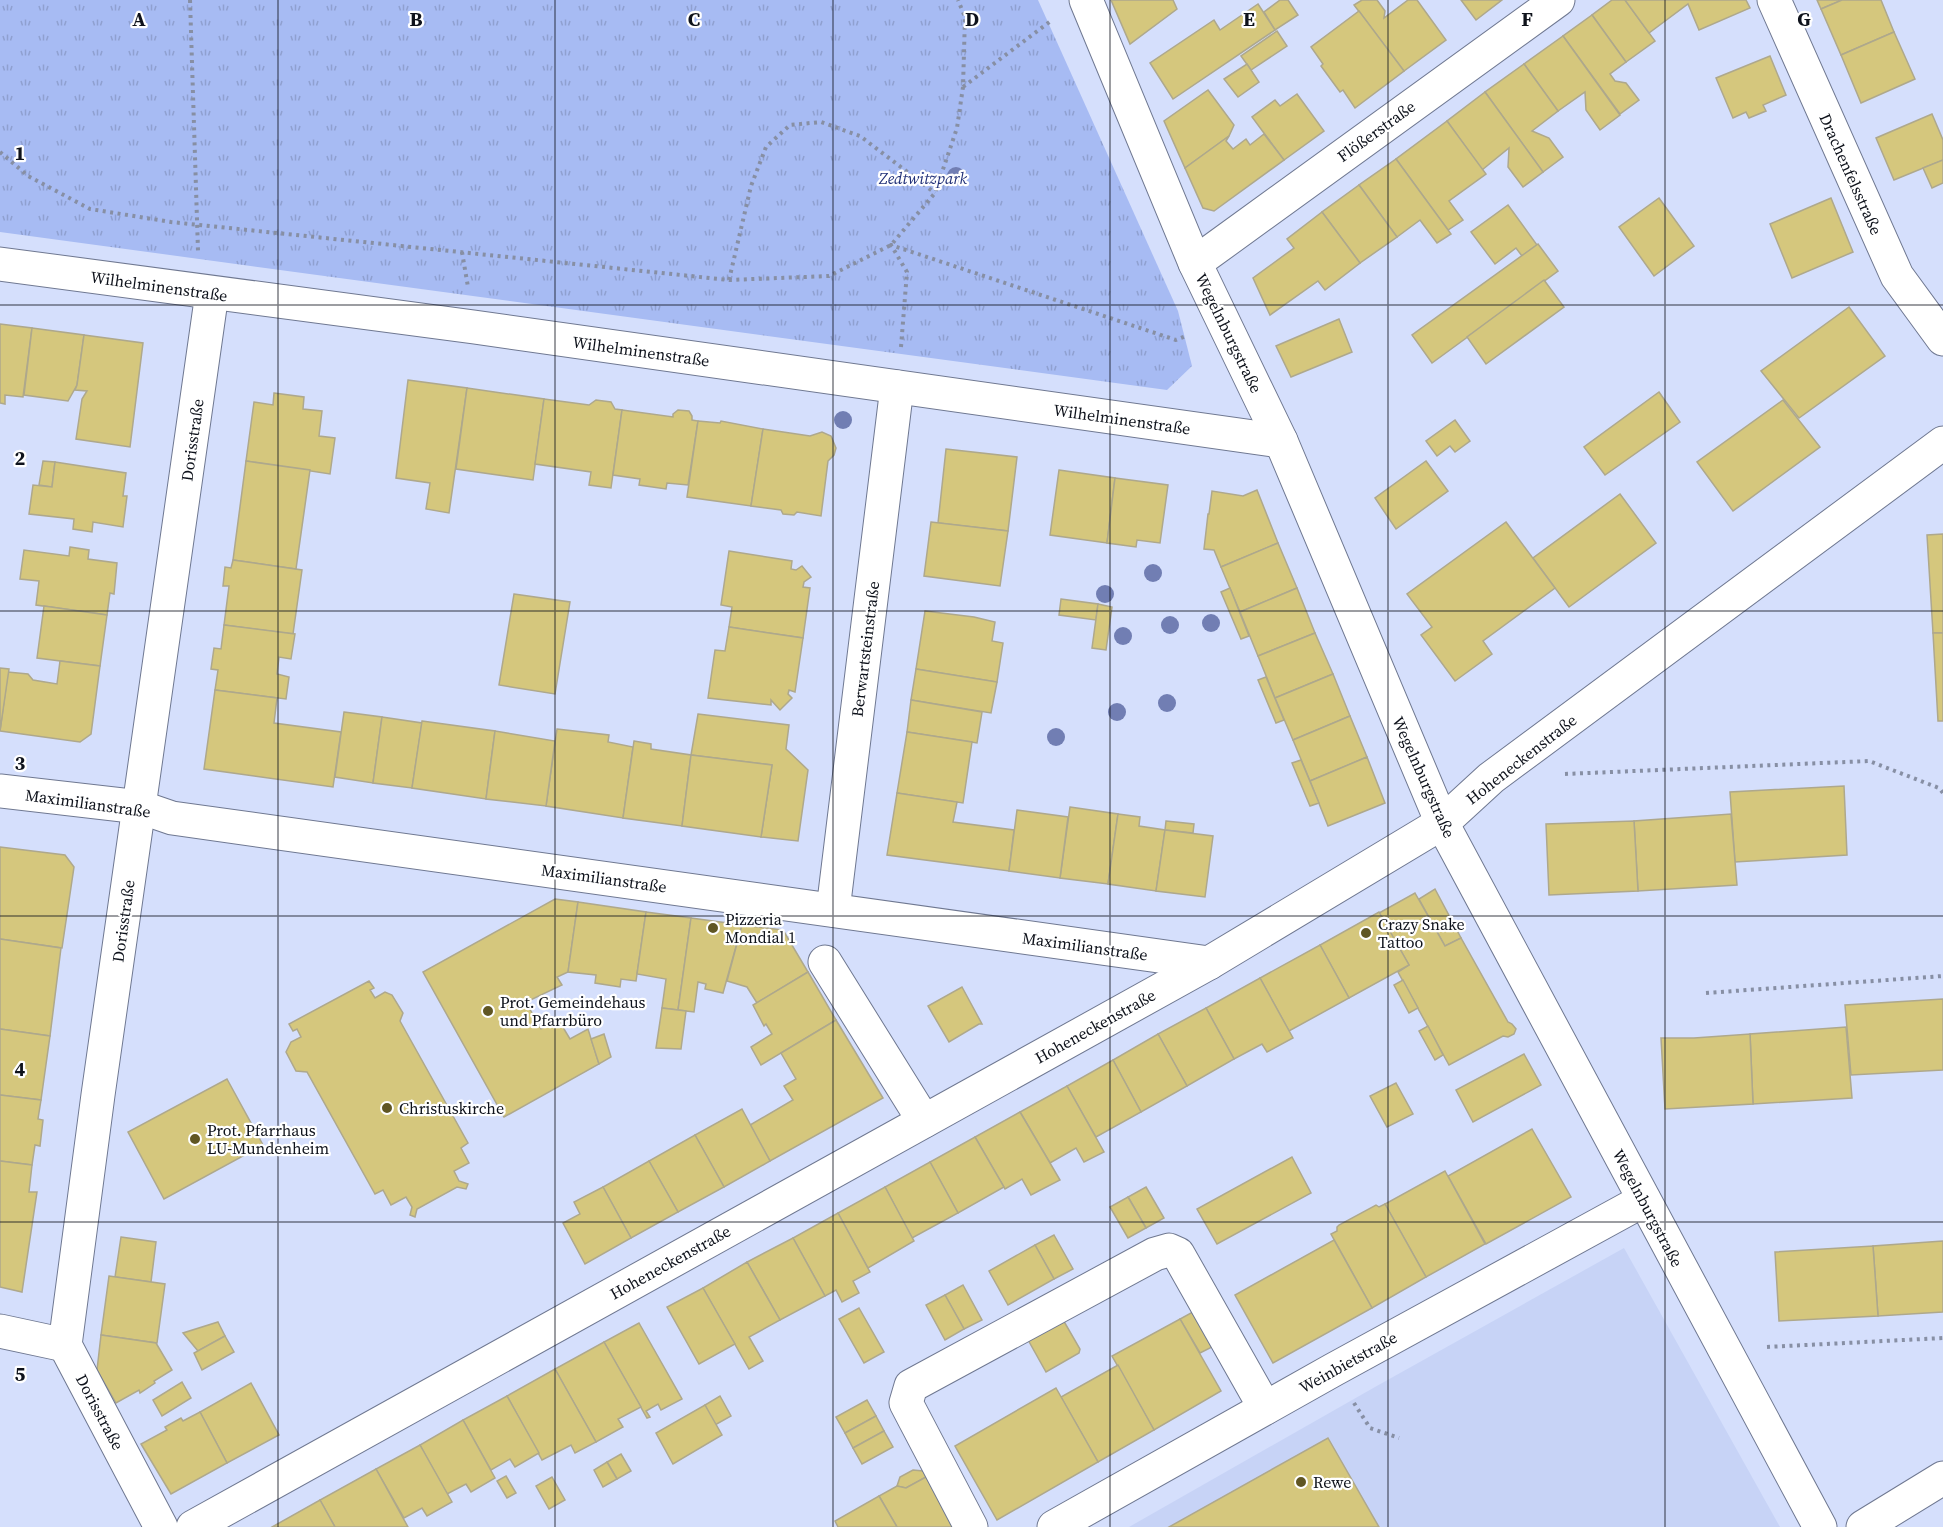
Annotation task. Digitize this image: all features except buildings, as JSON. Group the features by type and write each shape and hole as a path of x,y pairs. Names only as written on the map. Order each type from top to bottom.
{"street":[{"name":"Flößerstraße","path":"1195,263 1558,0"},
{"name":"Drachenfelsstraße","path":"1774,0 1897,276 1943,339"},
{"name":"Wegelnburgstraße","path":"1074,7 1281,441 1442,823 1820,1527"},
{"name":"Wilhelminenstraße","path":"0,264 462,325 1281,441"},
{"name":"Dorisstraße","path":"161,1527 65,1345 98,1095 140,807 207,293"},
{"name":"Berwartsteinstraße","path":"833,910 897,387"},
{"name":"Hoheneckenstraße","path":"193,1527 1209,963 1442,823 1491,778 1943,443"},
{"name":"Maximilianstraße","path":"0,791 140,807 172,818 1209,963"},
{"path":"825,962 924,1121"},
{"name":"Weinbietstraße","path":"1054,1527 1333,1370 1644,1200"},
{"path":"971,1527 906,1403 911,1386 1155,1254 1169,1250 1178,1254 1265,1408"},
{"path":"0,1331 65,1345"},
{"path":"1863,1527 1943,1478"}],"path":[{"path":"190,0 195,224 207,293"},
{"path":"0,152 28,176 90,209 195,224 729,280 829,276 891,245 935,193 957,128 963,87 964,17 958,0"},
{"path":"963,87 1074,7"},
{"path":"729,280 751,186 766,147 790,125 821,122 860,136 935,193"},
{"path":"891,245 1176,340 1224,322"},
{"path":"891,245 907,272 897,387"},
{"path":"1562,774 1869,761 1939,788 1943,793"},
{"path":"1706,993 1943,976"},
{"path":"1724,1350 1943,1338"},
{"path":"1333,1370 1370,1428 1399,1438"}],"shaded area":[{"path":"1624,1248 1780,1527 1129,1527 1375,1387"}],"green space":[{"name":"Zedtwitzpark","path":"0,0 1038,0 1178,311 1192,366 1167,390 0,232"}],"place":[{"name":"Pizzeria Mondial 1","path":"713,928"},
{"name":"Crazy Snake Tattoo","path":"1366,933"},
{"name":"Prot. Gemeindehaus und Pfarrbüro","path":"488,1011"},
{"name":"Christuskirche","path":"387,1108"},
{"name":"Prot. Pfarrhaus LU-Mundenheim","path":"195,1139"},
{"name":"Rewe","path":"1301,1482"}]}
